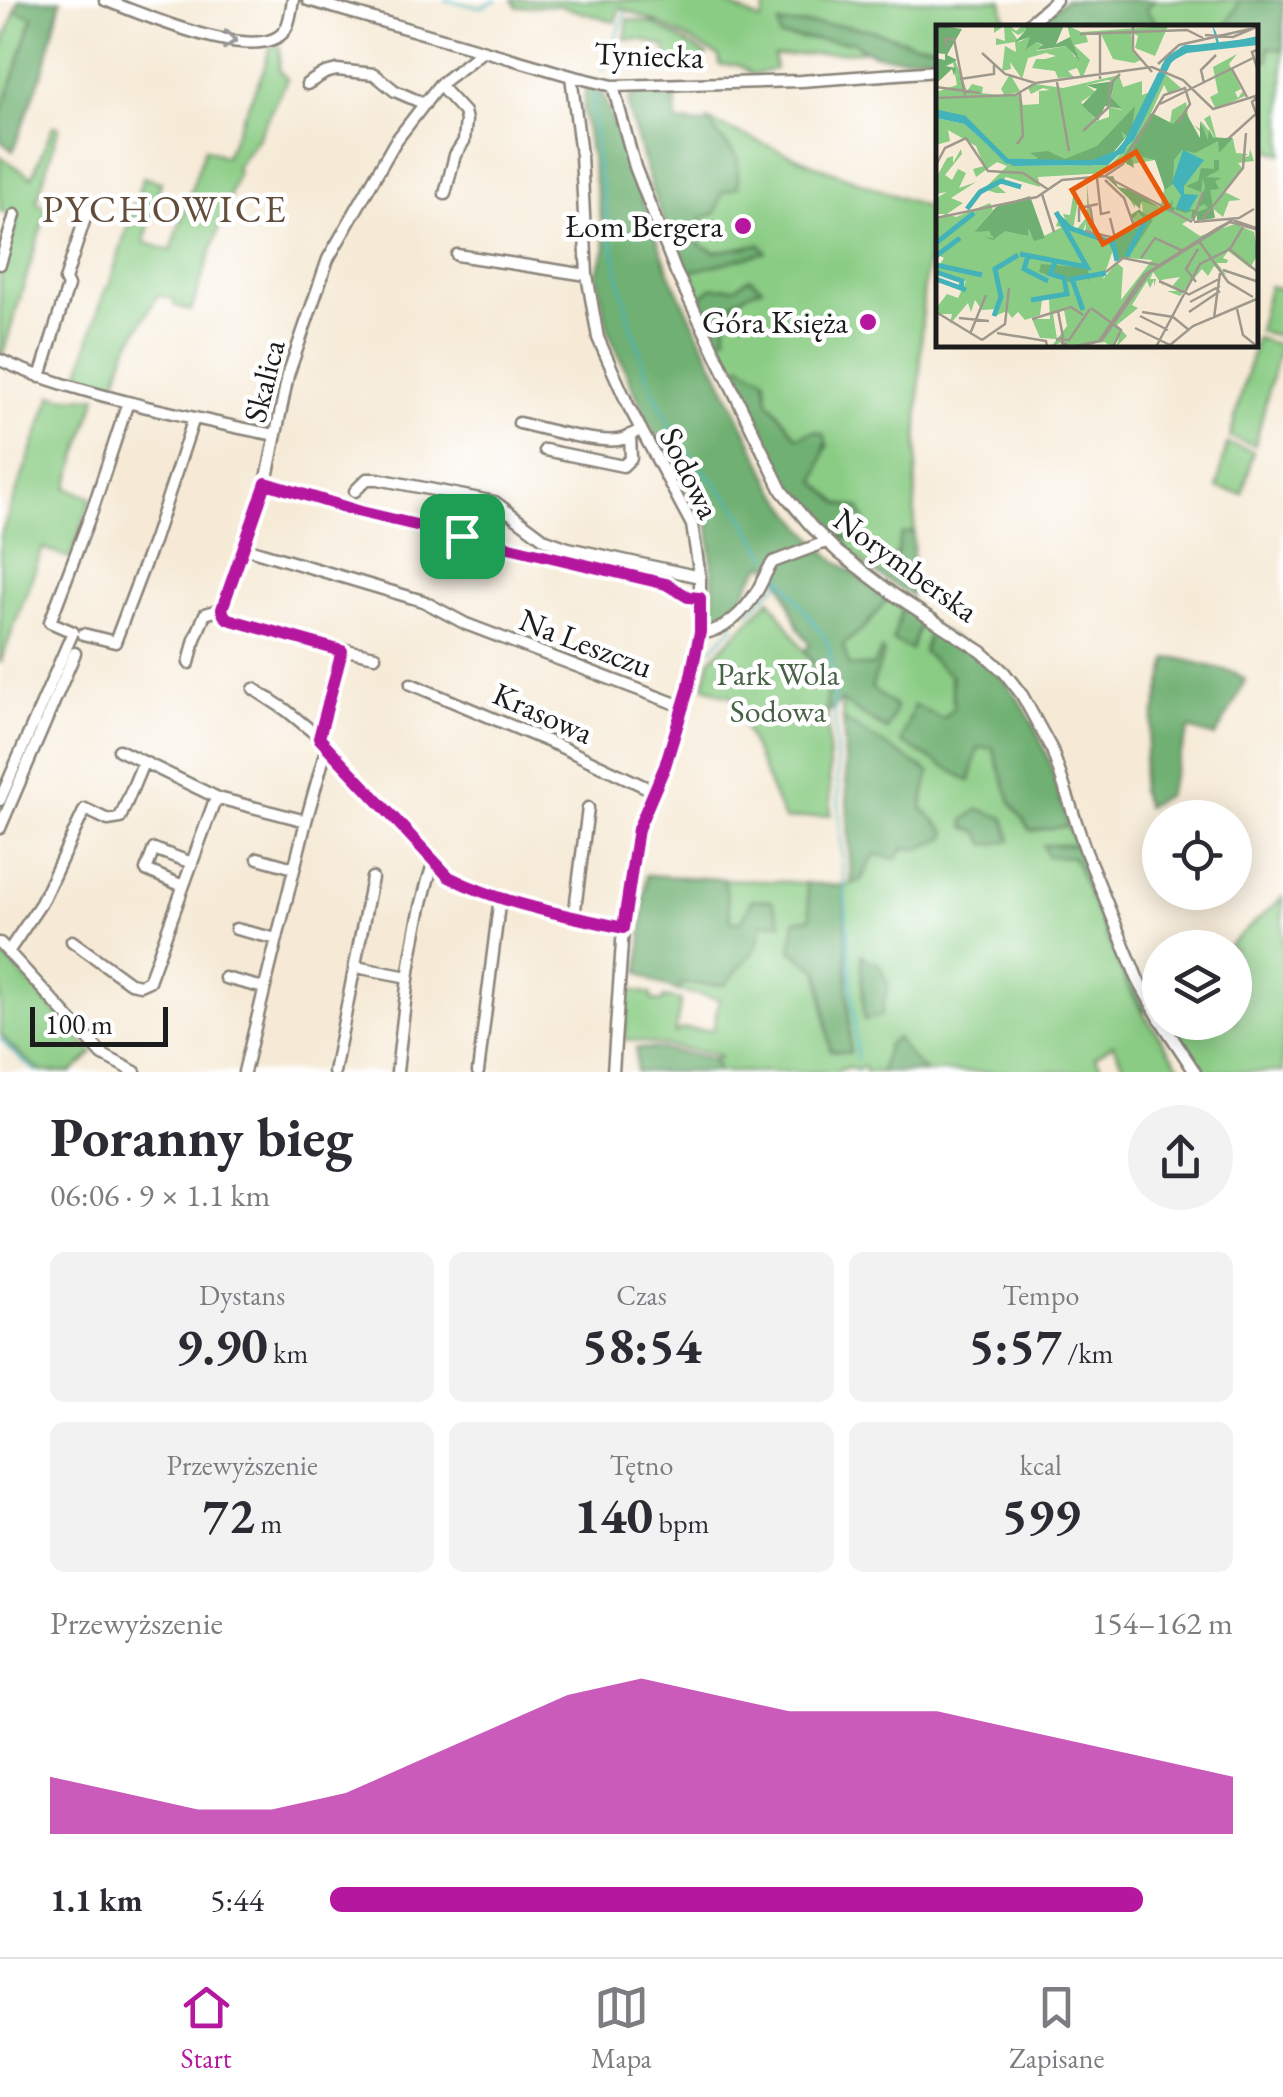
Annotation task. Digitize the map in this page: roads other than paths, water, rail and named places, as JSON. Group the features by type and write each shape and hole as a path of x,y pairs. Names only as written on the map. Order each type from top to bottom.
{"street":[{"path":"104,0 210,38 264,43 286,29 294,0"},
{"name":"Tyniecka","path":"308,0 613,86 801,81 936,71"},
{"path":"1027,25 1056,0"},
{"name":"Skalica","path":"188,663 205,614 222,609 245,548 266,483 288,375 328,260 395,142 440,85 482,51"},
{"path":"307,84 325,72 337,70 374,74 395,92 425,104"},
{"name":"Sodowa","path":"570,76 580,155 586,275 598,338 636,432 692,525 700,577 700,632 684,707 638,829 623,928 613,1072"},
{"path":"440,85 464,112 466,120 464,141 444,194"},
{"name":"Norymberska","path":"613,86 635,167 676,272 782,491 826,542 878,584 982,652 1022,695 1052,750 1086,852 1142,987"},
{"path":"40,377 88,208"},
{"path":"0,264 14,215"},
{"path":"457,255 586,275"},
{"path":"0,360 40,377 128,402 276,435"},
{"path":"128,402 50,622 115,642 194,418"},
{"path":"519,423 616,440 636,432"},
{"path":"545,450 623,466 631,458 636,432"},
{"path":"355,491 367,479 378,479 495,502 546,540 700,577"},
{"path":"266,483 361,512 666,584 688,597 700,598"},
{"path":"700,632 714,632 724,626 754,596 773,562 826,542"},
{"name":"Na Leszczu","path":"245,548 423,600 466,624 684,707"},
{"path":"222,609 228,619 342,651 375,656"},
{"path":"0,800 78,633"},
{"path":"244,1072 306,821 342,651"},
{"path":"0,828 76,653"},
{"name":"Krasowa","path":"411,684 559,746 654,792"},
{"path":"254,688 323,742 449,877 500,897 623,928"},
{"path":"119,750 218,798 306,821"},
{"path":"135,1072 103,1054 4,947 41,902 85,808 108,820 120,818 143,763"},
{"path":"72,941 130,982 146,984 154,974 218,798"},
{"path":"574,917 588,808"},
{"path":"184,886 146,870 154,849 192,863"},
{"path":"258,858 294,868"},
{"path":"397,1072 408,977 424,889 434,862"},
{"path":"334,1072 372,878"},
{"path":"478,1072 500,897"},
{"path":"236,929 276,939"},
{"path":"356,967 408,977"},
{"path":"225,978 264,988"},
{"name":"Norymberska","path":"1174,1040 1195,1072"}],"waterway":[{"path":"445,0 481,7 496,0"},
{"path":"603,70 626,12"},
{"path":"595,91 597,163 619,277 650,382 674,436 738,509 768,558"},
{"path":"775,568 827,641 832,664 857,1060"},
{"path":"748,612 782,580"},
{"path":"712,649 735,624"},
{"path":"0,1038 37,1072"}],"place":[{"name":"Łom Bergera","path":"743,226"},
{"name":"Góra Księża","path":"868,322"}],"district":[{"name":"PYCHOWICE","path":"165,208"}],"park label":[{"name":"Park Wola Sodowa","path":"778,692"}]}
